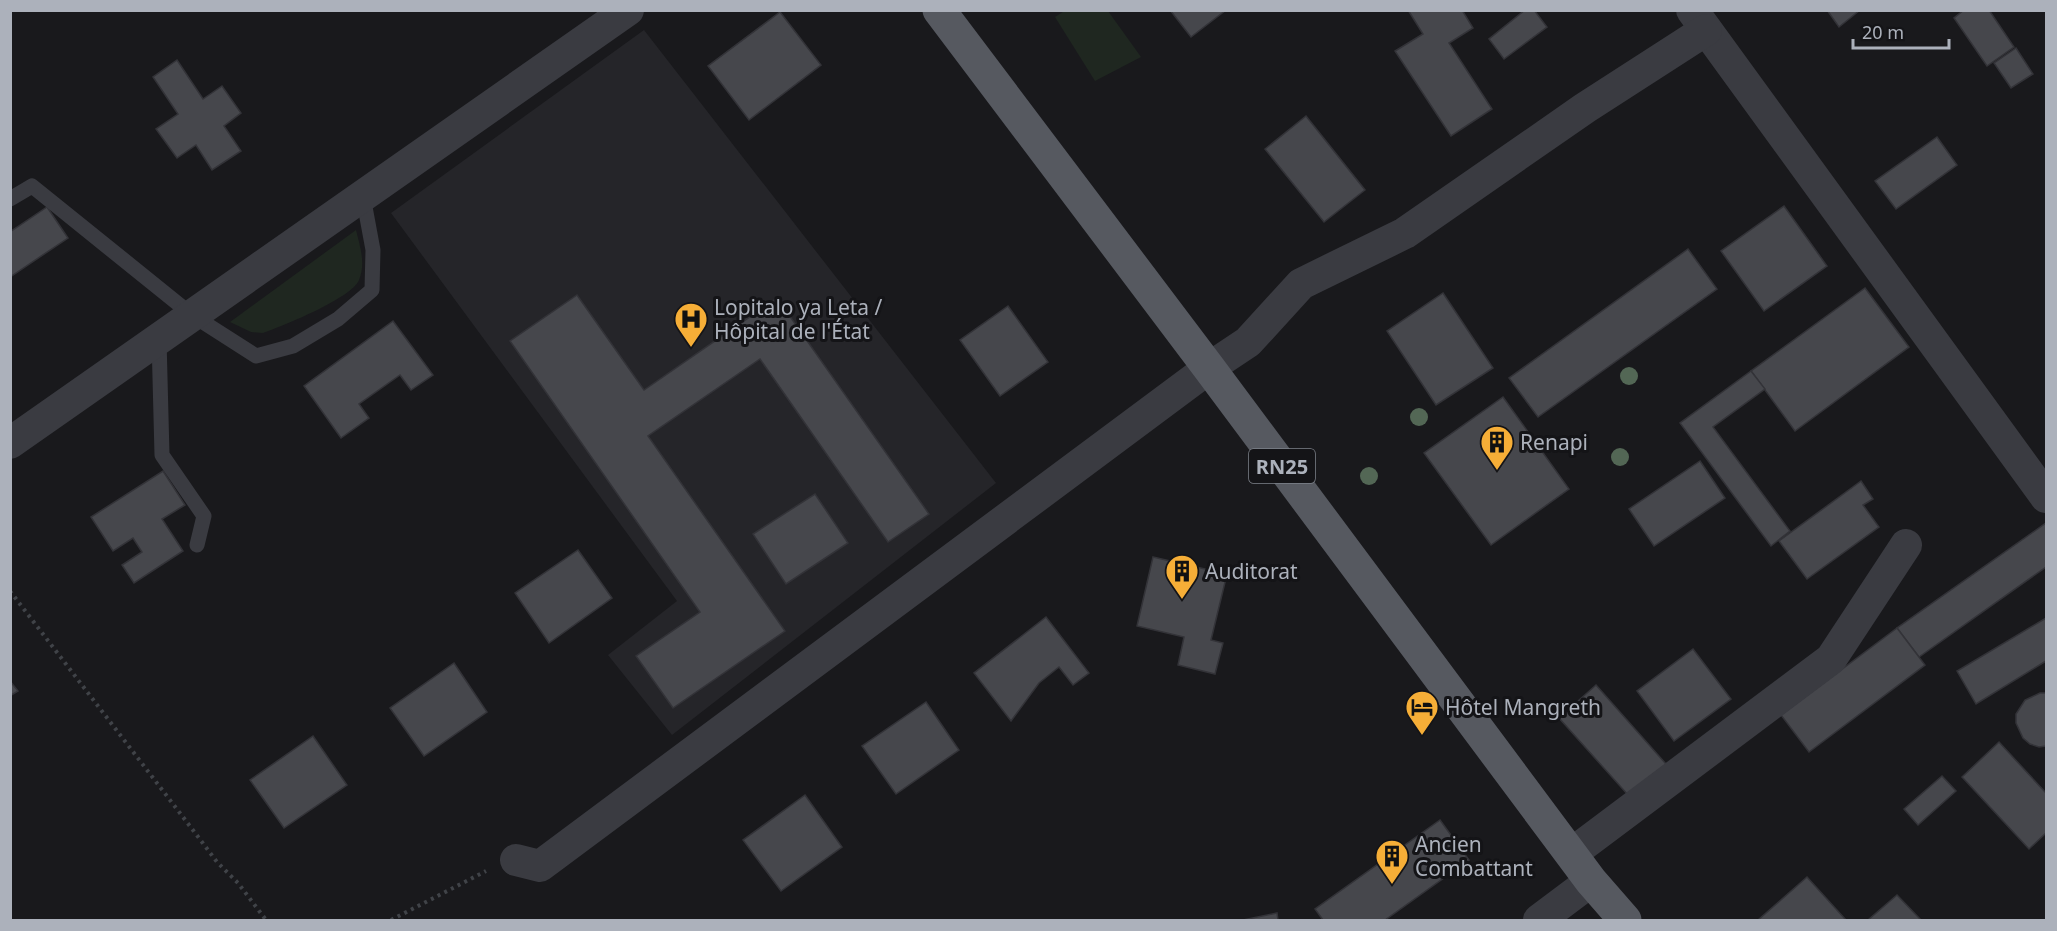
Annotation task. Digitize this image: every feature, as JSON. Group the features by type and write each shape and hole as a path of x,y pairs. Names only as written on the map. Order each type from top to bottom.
{"main road":[{"name":"RN25","path":"939,10 1591,881 1625,921"}],"street":[{"path":"10,443 628,10"},
{"path":"516,860 540,866 1209,368 1248,342 1301,284 1405,233 1585,108 1699,20 2046,497"},
{"path":"1571,854 1831,659 1906,545"},
{"path":"1539,921 1591,881"}],"lane":[{"path":"10,198 32,186 192,315 256,356 293,346 338,319 372,290 373,250 363,195"},
{"path":"159,339 162,455 204,516 197,545"}],"path":[{"path":"10,591 205,846 238,883 267,921"},
{"path":"391,921 484,872 516,860"}],"shaded area":[{"path":"1066,10 1108,11 1141,57 1095,81 1055,17"},
{"name":"Lopitalo ya Leta / Hôpital de l'État","path":"644,30 996,483 672,735 608,655 677,601 391,213"},
{"path":"356,230 362,255 361,274 354,287 344,295 316,311 263,333 251,332 230,322"}],"building":[{"path":"1170,10 1226,10 1191,37"},
{"path":"1408,10 1462,10 1473,28 1449,43 1492,109 1451,136 1395,51 1423,34"},
{"path":"1525,10 1534,10 1547,27 1504,59 1489,39"},
{"path":"1827,10 1860,10 1839,27"},
{"path":"1964,10 1989,10 2014,47 1987,66 1954,18"},
{"path":"780,12 821,65 749,120 708,66"},
{"path":"2016,48 2033,74 2011,88 1994,63"},
{"path":"177,60 203,99 222,86 241,113 224,126 241,151 212,170 196,145 177,158 156,129 178,114 153,77"},
{"path":"1306,116 1365,190 1324,222 1265,149"},
{"path":"1937,137 1957,165 1896,209 1875,181"},
{"path":"1784,206 1827,266 1764,311 1721,251"},
{"path":"47,207 68,238 10,277 10,232"},
{"path":"1688,249 1717,289 1538,417 1509,378"},
{"path":"1865,288 1909,347 1795,431 1751,371"},
{"path":"1443,293 1493,368 1436,405 1387,331"},
{"path":"577,295 644,390 777,298 929,514 888,542 760,359 648,436 785,631 673,708 636,656 700,612 510,341"},
{"path":"1008,306 1048,362 1000,396 960,340"},
{"path":"393,321 433,375 411,390 400,375 359,404 369,418 341,438 304,386"},
{"path":"1751,371 1765,389 1713,427 1790,531 1771,546 1680,423"},
{"name":"Renapi","path":"1503,397 1569,489 1491,545 1424,453"},
{"path":"1700,461 1725,498 1654,546 1629,509"},
{"path":"163,471 185,505 162,519 183,551 134,583 122,565 142,552 133,538 113,551 91,517"},
{"path":"1861,481 1873,499 1863,505 1879,527 1807,579 1779,541"},
{"path":"815,494 848,543 786,584 753,534"},
{"path":"2046,523 2046,567 1919,657 1897,628"},
{"path":"578,550 612,598 549,643 515,593"},
{"name":"Auditorat","path":"1153,557 1227,574 1211,640 1223,643 1215,674 1178,665 1184,637 1137,626"},
{"path":"1046,617 1089,673 1073,685 1059,667 1039,683 1011,721 974,673"},
{"path":"2046,618 2046,661 1976,704 1957,671"},
{"path":"1897,628 1925,665 1809,752 1781,715"},
{"path":"1693,649 1731,699 1674,741 1637,691"},
{"path":"454,663 487,712 424,756 390,708"},
{"path":"10,681 18,691 10,696"},
{"path":"1596,685 1666,764 1629,796 1559,718"},
{"path":"2040,693 2046,693 2046,746 2039,747 2023,738 2016,723 2016,714 2025,700"},
{"path":"926,702 959,750 896,794 862,746"},
{"path":"313,736 347,785 284,828 250,780"},
{"path":"1999,742 2046,793 2046,833 2029,849 1962,777"},
{"path":"1942,776 1956,791 1918,825 1904,809"},
{"path":"805,795 842,847 781,891 743,840"},
{"name":"Ancien Combattant","path":"1440,820 1469,860 1385,920 1323,920 1315,909"},
{"path":"1807,877 1846,920 1758,920"},
{"path":"1897,895 1921,920 1868,920"},
{"path":"1277,913 1278,920 1243,920"}],"place":[{"name":"Lopitalo ya Leta / Hôpital de l'État","path":"691,348"},
{"name":"Renapi","path":"1497,471"},
{"name":"Auditorat","path":"1182,600"},
{"name":"Hôtel Mangreth","path":"1422,736"},
{"name":"Ancien Combattant","path":"1392,885"}]}
